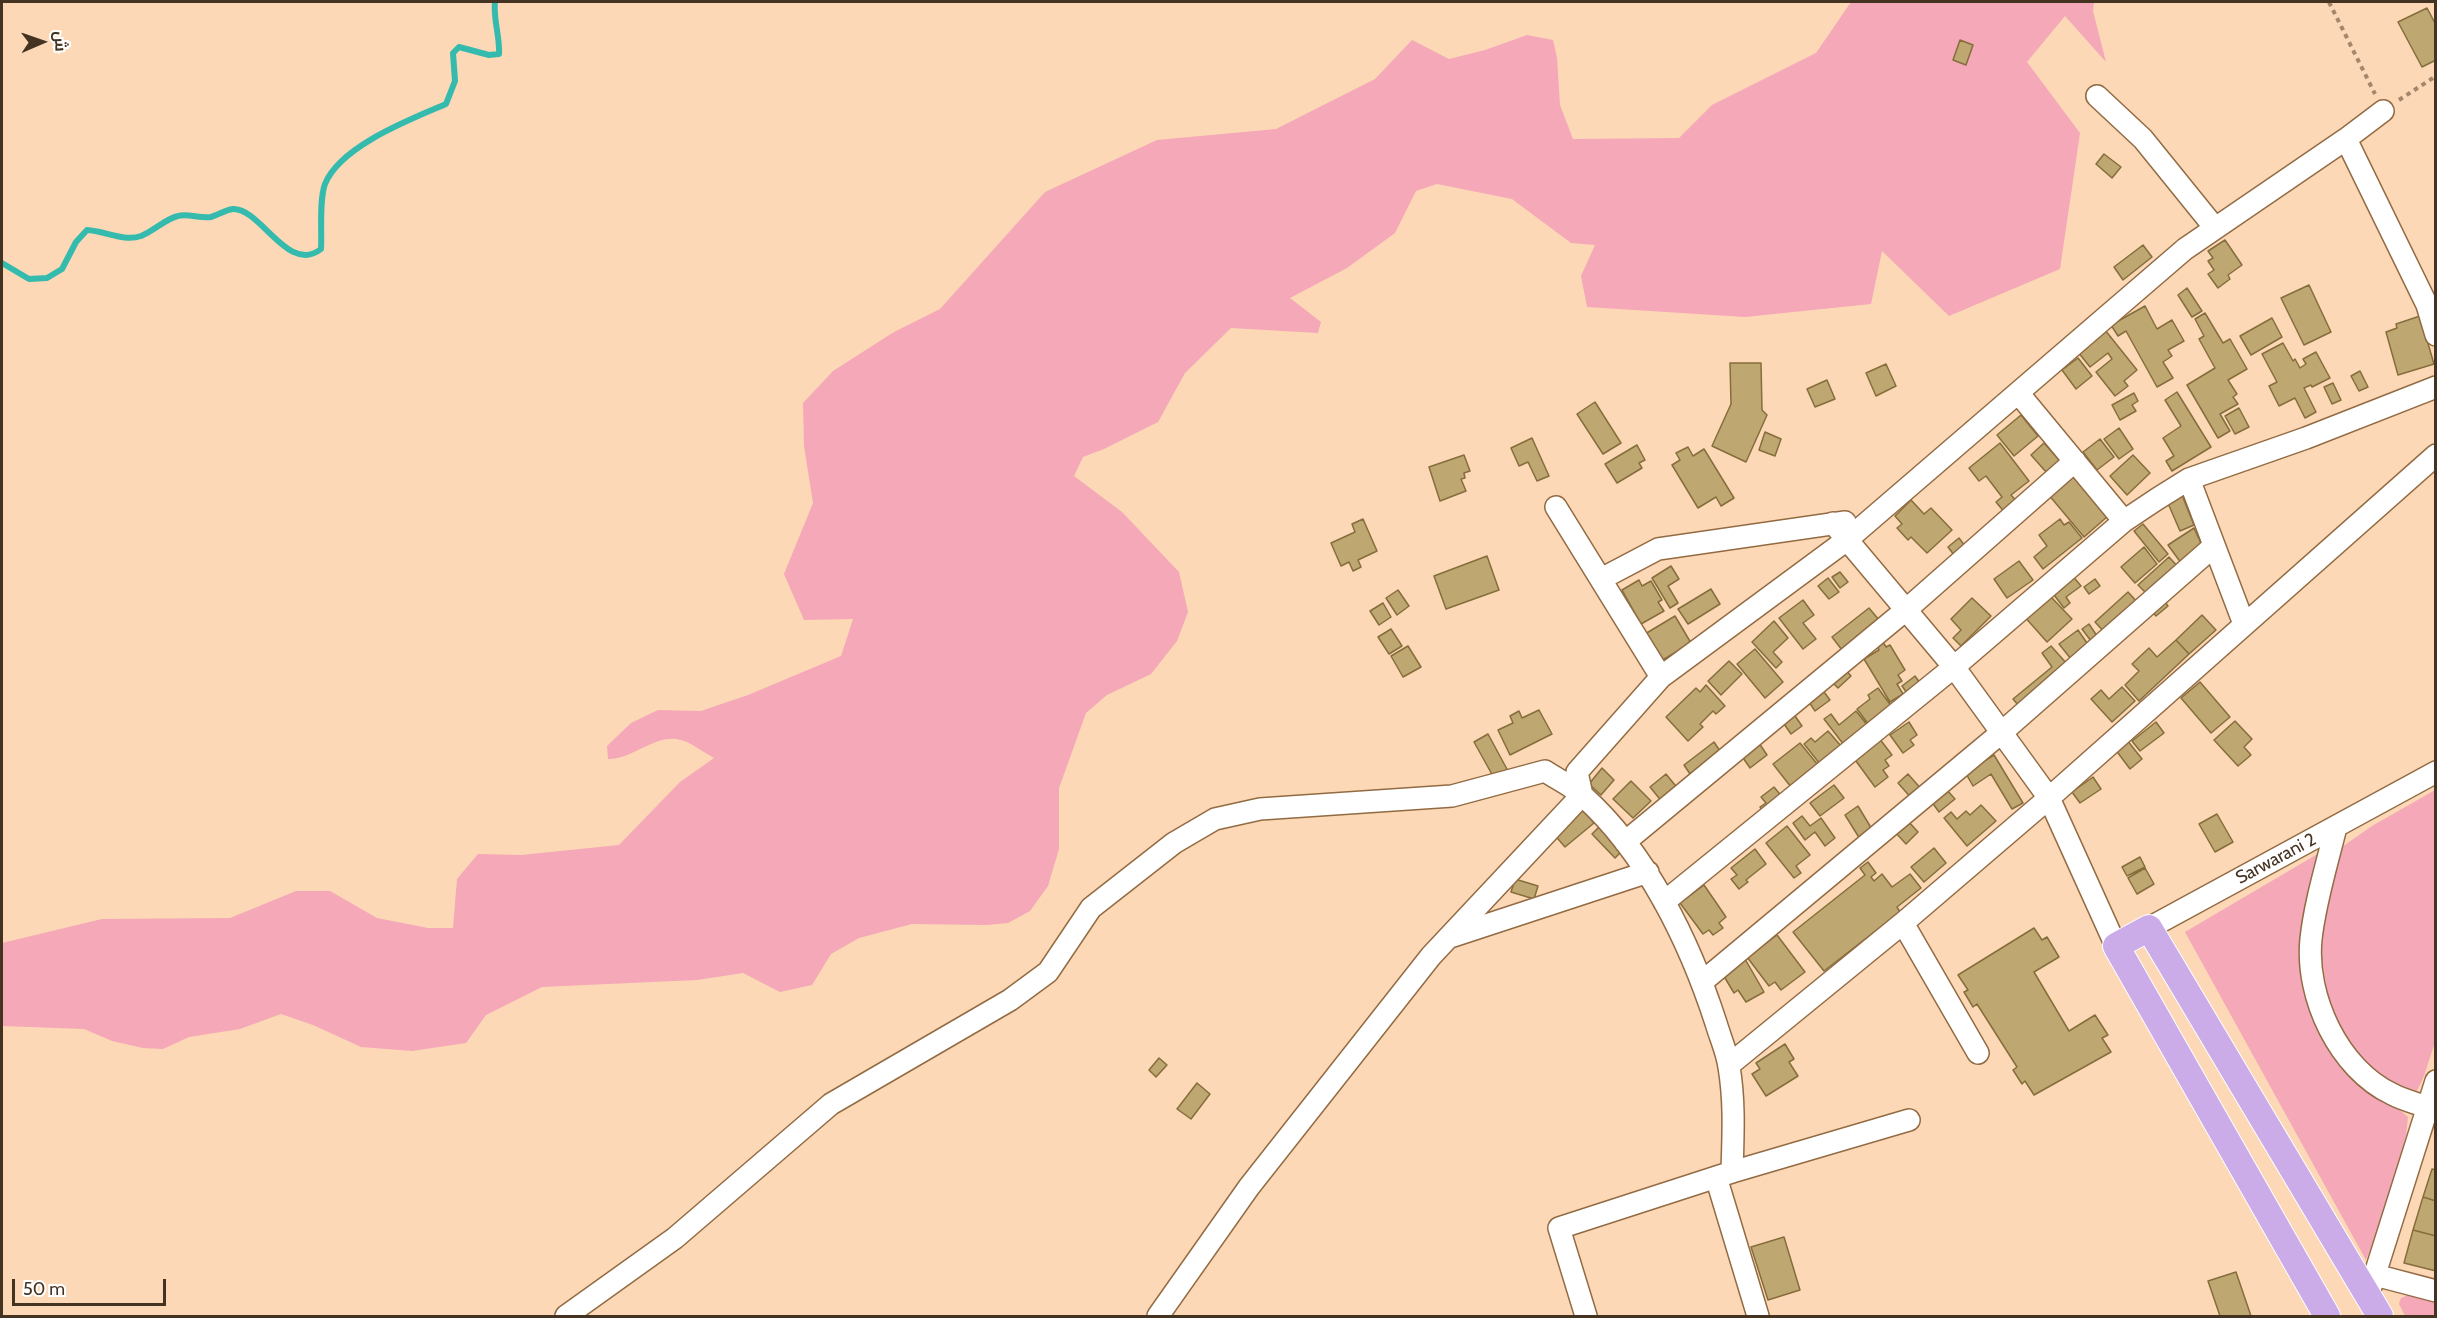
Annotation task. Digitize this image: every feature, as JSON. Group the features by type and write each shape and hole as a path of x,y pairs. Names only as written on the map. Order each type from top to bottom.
{"main road":[{"name":"Sarwarani 2","path":"2116,946 2149,928"},
{"path":"2149,928 2374,1296"},
{"path":"2116,946 2327,1317"}],"street":[{"path":"2097,96 2143,139 2215,228"},
{"path":"1582,795 1577,772 1661,677 1848,539 2185,249 2346,139 2383,111"},
{"path":"2346,139 2427,305 2436,335"},
{"path":"1664,902 1954,667 2124,521 2189,479 2306,438 2436,387"},
{"path":"2019,394 2124,521"},
{"path":"1729,1065 1903,923 2049,798 2436,454"},
{"path":"1625,843 1907,609 2075,461"},
{"path":"2189,479 2244,624"},
{"path":"1556,507 1661,677"},
{"path":"1601,579 1658,549 1873,518"},
{"path":"1833,523 1954,667 2049,798 2116,946"},
{"path":"1702,982 2001,733 2214,546"},
{"path":"566,1317 675,1238 831,1104 1010,1000 1048,972 1091,908 1174,843 1215,819 1260,808 1452,796 1545,771 1582,795 1648,872 1702,982 1729,1065 1733,1101 1724,1175 1758,1317"},
{"name":"Sarwarani 2","path":"2149,928 2436,772"},
{"path":"1158,1317 1249,1187 1447,938 1582,795"},
{"path":"2336,827 2311,941 2316,992 2323,1015 2331,1036 2373,1082 2428,1116"},
{"path":"1447,938 1648,872"},
{"path":"1903,923 1978,1053"},
{"path":"2436,1081 2428,1116 2374,1296 2436,1291"},
{"path":"1586,1317 1559,1228 1724,1175 1909,1120"}],"path":[{"path":"2330,2 2383,111 2436,76"}],"shaded area":[{"path":"1851,2 2094,2 2093,11 2106,62 2065,16 2027,62 2080,133 2060,269 1949,316 1882,251 1871,304 1745,317 1587,307 1581,276 1595,245 1571,243 1512,199 1437,184 1416,191 1395,233 1347,268 1290,298 1321,322 1318,333 1231,328 1185,373 1158,422 1083,457 1074,476 1122,512 1179,572 1188,612 1177,641 1151,674 1107,695 1086,713 1059,788 1059,849 1048,886 1030,911 1008,923 912,924 859,938 831,954 812,985 780,992 743,973 697,980 542,987 486,1015 466,1043 412,1051 361,1047 313,1025 281,1014 240,1029 189,1037 163,1049 143,1048 112,1041 84,1029 2,1026 2,943 102,919 230,918 296,891 330,891 377,918 428,928 453,928 457,879 478,854 521,855 619,845 680,782 714,758 689,743 671,739 608,759 607,746 631,723 658,710 701,711 748,695 841,656 853,619 804,620 784,574 813,503 804,446 803,403 833,371 894,332 940,309 1045,192 1157,140 1276,129 1375,79 1412,40 1449,59 1485,50 1527,35 1553,40 1557,58 1560,105 1573,139 1679,138 1712,105 1816,53"},
{"path":"2435,790 2435,1042 2416,1093 2380,1079 2341,1031 2328,998 2321,954 2322,909 2336,851 2372,826"},
{"path":"2326,849 2310,1008 2318,1028 2343,1065 2359,1081 2408,1117 2406,1136 2383,1217 2366,1260 2185,932"},
{"path":"2413,1293 2435,1299 2435,1316 2405,1316 2399,1304 2401,1298"}],"building":[{"path":"2427,8 2436,25 2436,60 2422,67 2398,22"},
{"path":"1960,40 1973,45 1966,65 1953,60"},
{"path":"2104,154 2121,167 2112,178 2096,164"},
{"path":"2225,240 2242,265 2228,275 2230,279 2218,288 2208,274 2214,270 2208,261 2213,258 2208,251"},
{"path":"2143,245 2152,257 2123,280 2114,267"},
{"path":"2309,285 2331,332 2304,345 2281,298"},
{"path":"2187,288 2202,311 2192,317 2178,295"},
{"path":"2145,306 2157,329 2172,320 2184,341 2168,350 2172,356 2163,362 2173,378 2157,387 2126,331 2118,336 2111,325"},
{"path":"2205,313 2223,343 2230,339 2247,369 2228,380 2237,394 2233,397 2238,404 2220,414 2230,431 2218,438 2187,385 2215,368 2199,339 2204,336 2195,319"},
{"path":"2420,316 2434,364 2398,375 2386,332 2397,328 2396,324"},
{"path":"2272,318 2282,337 2251,355 2240,336"},
{"path":"2105,330 2137,370 2124,381 2128,386 2115,396 2096,372 2112,359 2108,353 2090,367 2078,352"},
{"path":"2283,343 2293,361 2295,359 2300,368 2306,364 2303,359 2316,352 2330,378 2312,387 2311,385 2304,388 2316,412 2305,418 2295,398 2279,406 2269,386 2277,382 2262,354"},
{"path":"2078,358 2092,376 2076,389 2062,370"},
{"path":"1730,363 1761,363 1762,410 1767,415 1746,462 1712,446 1731,404"},
{"path":"1886,364 1896,386 1876,396 1866,373"},
{"path":"2360,371 2368,387 2359,391 2351,376"},
{"path":"1827,380 1835,399 1815,407 1807,389"},
{"path":"2333,383 2341,400 2332,404 2324,387"},
{"path":"2177,392 2211,447 2172,471 2166,461 2174,456 2163,438 2181,426 2165,400"},
{"path":"2134,393 2138,401 2132,405 2136,411 2120,420 2112,405"},
{"path":"1595,402 1621,443 1603,454 1577,414"},
{"path":"2239,408 2249,427 2235,434 2225,416"},
{"path":"2021,415 2038,436 2014,456 1997,435"},
{"path":"2119,428 2133,449 2119,459 2104,439"},
{"path":"1765,432 1781,439 1775,456 1759,450"},
{"path":"1532,438 1549,476 1537,481 1528,462 1519,466 1511,448"},
{"path":"2100,439 2114,457 2097,470 2083,452"},
{"path":"2000,443 2029,481 2011,495 2019,504 2006,514 1996,502 2002,497 1986,476 1979,481 1969,468"},
{"path":"2044,443 2060,461 2047,473 2031,455"},
{"path":"1637,445 1645,460 1639,463 1642,468 1617,483 1605,464"},
{"path":"1688,447 1693,456 1704,449 1734,498 1721,506 1716,497 1698,508 1672,465 1680,460 1676,453"},
{"path":"1464,455 1470,471 1464,473 1465,478 1461,479 1466,491 1440,501 1429,467"},
{"path":"2133,455 2150,473 2127,495 2110,476"},
{"path":"2073,474 2108,516 2084,537 2048,494"},
{"path":"2182,495 2194,525 2180,531 2167,501"},
{"path":"1911,500 1924,514 1931,508 1952,530 1927,553 1911,537 1908,540 1897,528 1902,524 1895,516"},
{"path":"1363,519 1377,551 1358,560 1361,567 1353,571 1349,562 1341,566 1331,543 1355,532 1352,524"},
{"path":"2060,519 2064,525 2069,522 2082,538 2043,569 2034,557 2047,546 2039,535"},
{"path":"2143,524 2168,554 2159,562 2134,531"},
{"path":"2194,528 2204,550 2184,567 2168,545"},
{"path":"1959,538 1965,546 1954,555 1948,547"},
{"path":"2144,547 2157,564 2135,583 2121,567"},
{"path":"1487,556 1499,590 1446,609 1434,576"},
{"path":"2169,557 2179,568 2149,596 2138,585"},
{"path":"2019,561 2033,580 2007,598 1994,579"},
{"path":"1671,566 1679,579 1668,586 1678,603 1670,608 1652,578"},
{"path":"1840,572 1848,582 1840,588 1832,577"},
{"path":"2071,574 2081,586 2066,597 2070,603 2064,608 2051,591"},
{"path":"1828,578 1839,592 1829,599 1818,586"},
{"path":"2095,579 2100,586 2089,594 2084,587"},
{"path":"1639,580 1642,586 1651,581 1662,600 1658,602 1664,611 1641,624 1622,590"},
{"path":"1711,589 1720,604 1688,624 1678,609"},
{"path":"1398,590 1409,606 1397,615 1386,598"},
{"path":"2128,592 2139,604 2107,635 2095,622"},
{"path":"2051,597 2072,619 2047,642 2023,615"},
{"path":"1972,598 1991,616 1961,646 1953,638 1961,630 1951,619"},
{"path":"2163,599 2168,606 2156,616 2150,609"},
{"path":"1803,600 1814,615 1803,623 1816,639 1803,649 1779,618"},
{"path":"1383,603 1391,617 1379,625 1370,611"},
{"path":"1869,608 1879,620 1842,650 1832,637"},
{"path":"2202,615 2216,630 2189,654 2176,640"},
{"path":"1675,616 1691,643 1661,661 1645,634"},
{"path":"1774,621 1788,638 1773,652 1782,662 1776,668 1752,642"},
{"path":"2089,624 2097,636 2091,641 2082,629"},
{"path":"1391,629 1402,646 1389,654 1378,637"},
{"path":"2078,630 2089,646 2071,659 2059,644"},
{"path":"2176,640 2189,654 2139,701 2125,685 2139,671 2132,664 2149,648 2157,657"},
{"path":"1883,642 1886,647 1890,645 1905,670 1898,675 1902,681 1897,684 1903,694 1890,702 1864,659 1879,650 1877,645"},
{"path":"1408,646 1421,667 1403,677 1391,656"},
{"path":"2051,646 2068,665 2018,705 2013,699 2052,667 2042,653"},
{"path":"1755,649 1783,682 1765,698 1737,664"},
{"path":"1729,661 1742,674 1721,695 1708,681"},
{"path":"1845,669 1851,676 1838,688 1831,681"},
{"path":"1915,676 1920,683 1907,693 1902,686"},
{"path":"2200,682 2230,717 2211,733 2181,698"},
{"path":"1706,685 1725,706 1716,714 1713,711 1700,724 1703,727 1688,741 1666,717 1696,688 1700,692"},
{"path":"2122,687 2135,701 2112,722 2091,699 2101,690 2109,699"},
{"path":"1878,688 1892,707 1869,725 1857,709 1870,699 1868,695"},
{"path":"1824,692 1830,700 1815,711 1809,702"},
{"path":"1539,710 1552,734 1510,755 1498,730 1513,723 1510,716 1519,711 1522,718"},
{"path":"1856,711 1868,726 1844,745 1824,719 1831,714 1839,725"},
{"path":"1793,713 1802,726 1791,734 1782,721"},
{"path":"2235,721 2252,739 2244,747 2251,755 2238,766 2214,740"},
{"path":"1909,722 1917,735 1910,740 1914,745 1903,753 1890,735"},
{"path":"2156,722 2164,733 2140,751 2132,741"},
{"path":"1828,731 1841,746 1820,764 1804,744 1811,738 1815,742"},
{"path":"1488,734 1508,771 1494,778 1474,742"},
{"path":"1879,738 1892,755 1885,760 1889,766 1883,770 1888,777 1875,787 1853,757"},
{"path":"1757,740 1767,755 1750,768 1739,752"},
{"path":"2127,740 2142,759 2130,769 2115,749"},
{"path":"1714,742 1722,754 1692,777 1684,765"},
{"path":"1800,743 1818,765 1791,787 1773,764"},
{"path":"1994,755 2023,803 2012,809 1991,774 1973,786 1965,772"},
{"path":"1602,768 1614,780 1601,795 1589,784"},
{"path":"1666,774 1679,790 1663,803 1650,787"},
{"path":"1908,774 1923,791 1913,800 1898,783"},
{"path":"2093,777 2101,789 2080,803 2072,792"},
{"path":"1631,781 1651,801 1633,818 1613,799"},
{"path":"1834,785 1844,798 1820,816 1810,803"},
{"path":"1774,787 1783,798 1764,813 1760,807 1766,803 1761,797"},
{"path":"1946,789 1955,799 1939,812 1931,801"},
{"path":"1981,805 1996,821 1967,846 1944,818 1951,812 1957,819 1966,811 1970,815"},
{"path":"1858,806 1873,831 1860,839 1845,815"},
{"path":"1581,807 1594,823 1565,847 1552,832"},
{"path":"2217,814 2233,842 2215,852 2199,824"},
{"path":"1802,816 1810,826 1821,818 1835,838 1825,846 1815,832 1805,840 1793,823"},
{"path":"1908,821 1918,832 1906,844 1895,832"},
{"path":"1787,826 1810,855 1796,866 1801,873 1794,878 1766,843"},
{"path":"1599,827 1622,851 1615,858 1592,834"},
{"path":"1934,848 1946,863 1924,882 1911,867"},
{"path":"1755,849 1766,864 1746,880 1748,882 1739,889 1731,879 1737,875 1731,868"},
{"path":"2140,857 2145,867 2127,876 2122,867"},
{"path":"1868,862 1876,873 1871,877 1874,881 1882,874 1892,887 1910,874 1921,888 1897,907 1900,912 1824,971 1793,932 1865,875 1860,868"},
{"path":"2145,868 2154,884 2137,894 2128,878"},
{"path":"1515,879 1538,886 1534,899 1511,892"},
{"path":"1704,885 1726,917 1719,923 1723,928 1713,935 1709,930 1703,934 1680,903"},
{"path":"2034,928 2042,940 2047,937 2059,957 2034,972 2069,1031 2095,1015 2108,1035 2102,1038 2111,1052 2034,1095 2025,1081 2022,1084 2013,1070 2017,1067 1977,1004 1973,1007 1964,992 1968,990 1958,975"},
{"path":"1777,935 1805,972 1781,990 1775,982 1769,986 1747,957"},
{"path":"1745,959 1764,992 1746,1002 1738,990 1734,993 1722,973"},
{"path":"1785,1044 1794,1059 1789,1062 1798,1076 1766,1096 1752,1074 1760,1069 1756,1063"},
{"path":"1159,1058 1167,1065 1156,1077 1149,1070"},
{"path":"1197,1083 1210,1094 1191,1119 1177,1109"},
{"path":"2432,1169 2436,1170 2436,1201 2423,1197"},
{"path":"2423,1197 2436,1201 2436,1236 2413,1230"},
{"path":"2413,1230 2436,1236 2436,1271 2404,1263"},
{"path":"1784,1237 1800,1290 1768,1300 1751,1247"},
{"path":"2236,1272 2251,1316 2220,1316 2208,1281"}],"waterway":[{"path":"2,263 29,279 47,278 62,269 76,242 87,230 135,238 178,216 211,217 233,209 243,211 254,218 286,248 297,254 309,255 321,249 323,191 333,170 345,158 378,135 446,104 455,81 453,53 459,47 489,55 499,54 495,2"}]}
